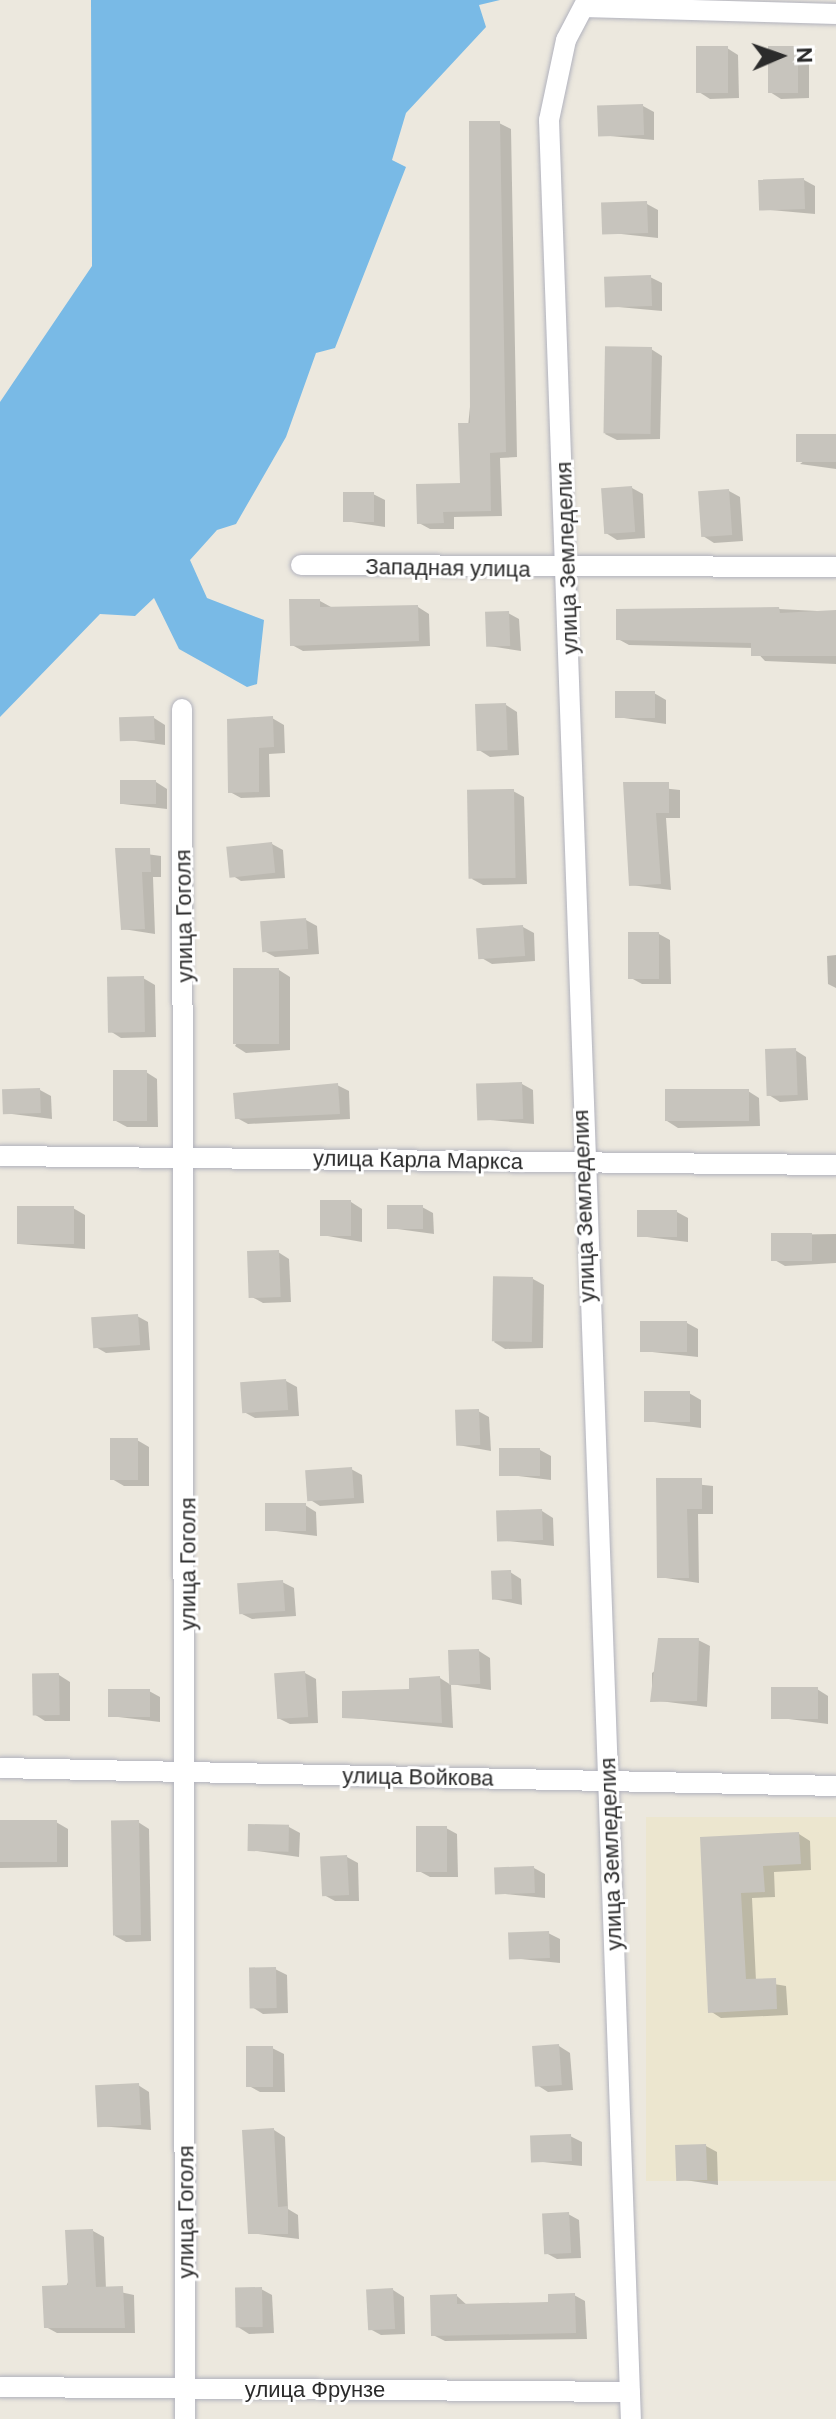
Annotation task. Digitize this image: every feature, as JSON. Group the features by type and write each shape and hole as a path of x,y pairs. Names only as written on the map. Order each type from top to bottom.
{"street":[{"path":"585,4 836,14"},
{"name":"улица Земледелия","path":"585,4 566,40 549,120 568,570 582,1162 609,1781 631,2419"},
{"name":"Западная улица","path":"301,565 568,570 836,567"},
{"name":"улица Гоголя","path":"182,709 187,1158 185,2419"},
{"name":"улица Карла Маркса","path":"0,1156 836,1165"},
{"name":"улица Войкова","path":"0,1768 836,1786"},
{"name":"улица Фрунзе","path":"0,2387 630,2392"}],"shaded area":[{"path":"646,1817 836,1817 836,2181 646,2181"}],"water":[{"path":"91,0 500,0 479,5 486,27 406,113 392,160 406,167 335,348 316,353 286,437 236,524 217,530 190,560 207,598 264,620 257,684 247,687 179,649 154,598 135,616 100,614 0,717 0,402 92,266"}],"building":[{"path":"696,46 728,46 728,93 696,93"},
{"path":"768,46 798,46 798,93 768,93"},
{"path":"643,104 644,135 598,137 597,106"},
{"path":"469,121 500,121 506,452 490,453 491,511 443,512 444,523 417,524 416,484 460,483 458,423 470,423"},
{"path":"804,178 805,209 759,211 758,180"},
{"path":"647,201 648,233 602,235 601,203"},
{"path":"651,275 652,306 605,308 604,277"},
{"path":"605,346 652,347 650,434 603,433"},
{"path":"796,434 836,434 836,462 796,462"},
{"path":"632,486 635,532 604,534 601,488"},
{"path":"729,489 732,535 701,537 698,491"},
{"path":"343,492 374,492 374,522 343,522"},
{"path":"289,599 320,599 320,607 418,605 419,641 290,646"},
{"path":"779,607 780,613 836,610 836,656 751,656 751,643 616,640 616,609"},
{"path":"509,611 510,646 486,647 485,612"},
{"path":"615,691 655,691 655,718 615,718"},
{"path":"506,703 508,750 477,751 475,704"},
{"path":"154,716 155,740 120,741 119,717"},
{"path":"273,716 274,747 259,748 259,792 228,793 227,719"},
{"path":"120,780 156,780 156,804 120,804"},
{"path":"623,782 669,782 669,813 656,813 661,884 629,886"},
{"path":"514,789 516,878 469,879 467,790"},
{"path":"272,842 275,873 229,878 226,847"},
{"path":"115,848 150,848 151,872 142,872 145,929 121,930"},
{"path":"306,918 308,949 262,952 260,921"},
{"path":"523,925 525,956 478,959 476,928"},
{"path":"628,932 659,932 659,979 628,979"},
{"path":"233,968 279,968 279,1044 233,1044"},
{"path":"144,976 145,1032 108,1033 107,977"},
{"path":"796,1048 798,1095 767,1096 765,1049"},
{"path":"113,1070 147,1070 147,1121 113,1121"},
{"path":"522,1082 523,1119 477,1121 476,1084"},
{"path":"338,1083 340,1114 235,1119 233,1093"},
{"path":"40,1088 41,1113 3,1114 2,1089"},
{"path":"665,1089 749,1089 749,1121 665,1121"},
{"path":"320,1200 351,1200 351,1236 320,1236"},
{"path":"387,1205 423,1205 423,1229 387,1229"},
{"path":"17,1206 74,1206 74,1244 17,1244"},
{"path":"637,1210 677,1210 677,1237 637,1237"},
{"path":"771,1233 812,1233 812,1261 771,1261"},
{"path":"279,1250 281,1297 249,1298 247,1251"},
{"path":"493,1276 533,1277 532,1342 492,1341"},
{"path":"138,1314 140,1345 93,1348 91,1317"},
{"path":"640,1321 687,1321 687,1352 640,1352"},
{"path":"286,1379 288,1410 242,1413 240,1382"},
{"path":"644,1391 690,1391 690,1422 644,1422"},
{"path":"479,1409 480,1445 456,1446 455,1410"},
{"path":"110,1438 138,1438 138,1480 110,1480"},
{"path":"499,1448 540,1448 540,1476 499,1476"},
{"path":"352,1467 354,1498 307,1501 305,1470"},
{"path":"656,1478 702,1478 702,1509 687,1509 689,1578 657,1578"},
{"path":"265,1503 306,1503 306,1531 265,1531"},
{"path":"542,1509 543,1540 497,1542 496,1511"},
{"path":"511,1570 512,1599 492,1600 491,1571"},
{"path":"283,1580 285,1611 239,1614 237,1583"},
{"path":"658,1638 699,1638 697,1701 650,1702"},
{"path":"479,1649 480,1684 449,1685 448,1650"},
{"path":"305,1671 308,1717 277,1719 274,1673"},
{"path":"32,1673 59,1673 60,1715 33,1715"},
{"path":"440,1676 442,1723 342,1718 342,1691 409,1689 409,1678"},
{"path":"771,1687 818,1687 818,1719 771,1719"},
{"path":"108,1689 150,1689 150,1717 108,1717"},
{"path":"0,1820 57,1820 57,1862 0,1862"},
{"path":"111,1820 139,1820 141,1935 113,1935"},
{"path":"248,1824 289,1825 289,1852 248,1851"},
{"path":"416,1826 447,1826 447,1872 416,1872"},
{"path":"799,1832 801,1864 763,1866 765,1892 741,1893 746,1979 776,1978 777,2009 708,2013 700,1837"},
{"path":"347,1855 349,1895 322,1896 320,1856"},
{"path":"534,1866 535,1893 495,1894 494,1867"},
{"path":"549,1931 550,1958 509,1959 508,1932"},
{"path":"249,1967 276,1967 277,2008 250,2008"},
{"path":"559,2044 562,2085 535,2087 532,2046"},
{"path":"246,2046 273,2046 273,2087 246,2087"},
{"path":"139,2083 141,2125 97,2127 95,2085"},
{"path":"274,2128 278,2207 288,2206 288,2234 248,2234 242,2130"},
{"path":"571,2134 572,2161 531,2162 530,2135"},
{"path":"706,2144 707,2180 676,2181 675,2145"},
{"path":"569,2212 571,2253 544,2254 542,2213"},
{"path":"93,2229 96,2287 123,2286 125,2328 44,2328 42,2286 68,2285 65,2230"},
{"path":"235,2287 262,2287 263,2327 236,2327"},
{"path":"393,2288 395,2329 368,2330 366,2289"},
{"path":"575,2293 576,2333 431,2336 430,2295 457,2294 457,2304 548,2302 548,2294"}]}
